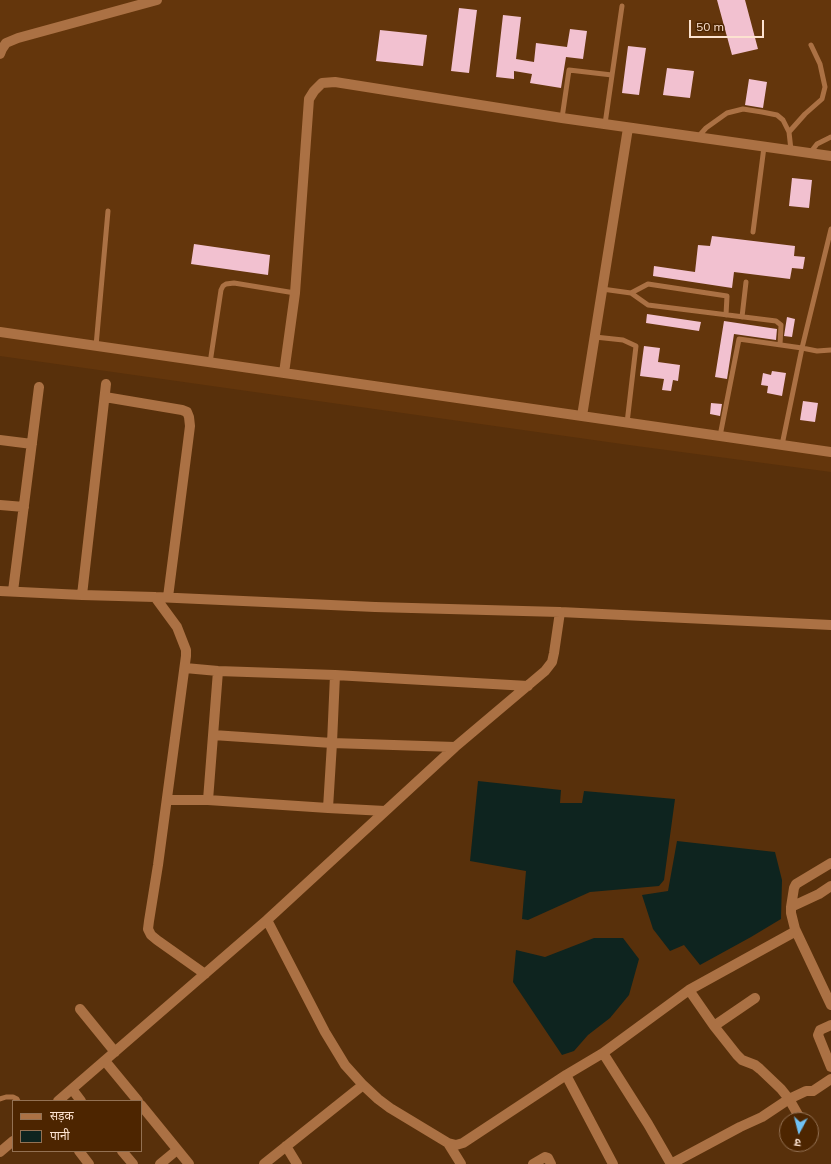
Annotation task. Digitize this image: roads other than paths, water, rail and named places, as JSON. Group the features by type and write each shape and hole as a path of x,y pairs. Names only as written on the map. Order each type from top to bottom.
{"street":[{"path":"0,54 6,43 18,38 157,0"},
{"path":"284,373 295,293 309,99 322,83 335,82 628,128 831,156"},
{"path":"582,416 628,128"},
{"path":"0,332 831,452"},
{"path":"82,595 106,384"},
{"path":"13,591 39,387"},
{"path":"105,397 182,410 187,412 189,417 190,426 168,597"},
{"path":"0,440 32,444"},
{"path":"0,505 24,507"},
{"path":"0,591 375,607 560,612 831,626"},
{"path":"155,597 177,626 186,650 185,668 148,929 151,935 157,940 205,974"},
{"path":"59,1100 267,920 455,747 545,671 552,662 560,612"},
{"path":"185,668 218,671 335,675 528,686"},
{"path":"208,800 218,671"},
{"path":"328,808 335,675"},
{"path":"213,735 332,743 455,747"},
{"path":"167,800 208,800 385,811"},
{"path":"831,863 796,884 791,907 791,913 796,931 831,1006"},
{"path":"791,907 819,894 831,886"},
{"path":"267,920 325,1032 345,1065 363,1085 390,1108 448,1143 456,1145 464,1143 566,1075 602,1053 689,990 796,931"},
{"path":"689,990 714,1026 737,1055 742,1060 755,1065 781,1089 796,1112"},
{"path":"714,1026 755,998"},
{"path":"80,1009 115,1052"},
{"path":"831,1025 820,1030 818,1035 831,1067"},
{"path":"602,1053 648,1124 671,1164 740,1127 762,1117 789,1099 806,1091 814,1091 831,1078"},
{"path":"106,1061 137,1100"},
{"path":"566,1075 613,1164"},
{"path":"264,1164 363,1085"},
{"path":"72,1089 80,1100"},
{"path":"142,1106 189,1164"},
{"path":"1,1151 12,1142"},
{"path":"448,1143 461,1164"},
{"path":"286,1146 297,1164"},
{"path":"160,1164 177,1150"},
{"path":"80,1152 89,1164"},
{"path":"123,1152 133,1164"},
{"path":"534,1164 544,1157 548,1158 551,1164"}],"lane":[{"path":"605,124 622,6"},
{"path":"790,132 805,114 822,99 825,87 820,64 811,45"},
{"path":"562,118 569,70 612,74"},
{"path":"698,138 706,128 727,113 743,109 777,115 783,120 790,132 791,150"},
{"path":"810,153 817,144 831,137"},
{"path":"753,232 764,147"},
{"path":"96,346 108,211"},
{"path":"782,445 802,348 831,229"},
{"path":"742,317 746,282"},
{"path":"210,363 221,290 223,286 234,283 295,293"},
{"path":"631,293 648,284 728,296 726,315"},
{"path":"602,289 631,293 648,305 776,321 781,325 780,344"},
{"path":"595,337 623,340 636,346 627,423"},
{"path":"720,436 739,339 780,344 817,351 831,350"},
{"path":"0,1099 13,1097 17,1100"}],"water":[{"path":"478,781 561,790 560,803 582,803 584,791 675,799 664,880 659,886 590,892 528,920 522,919 526,871 470,861"},
{"path":"677,841 775,852 782,880 781,919 700,965 684,945 670,951 653,929 642,895 668,891"},
{"path":"594,938 623,938 639,959 629,995 610,1018 588,1035 574,1051 562,1055 513,982 516,950 545,957"}]}
